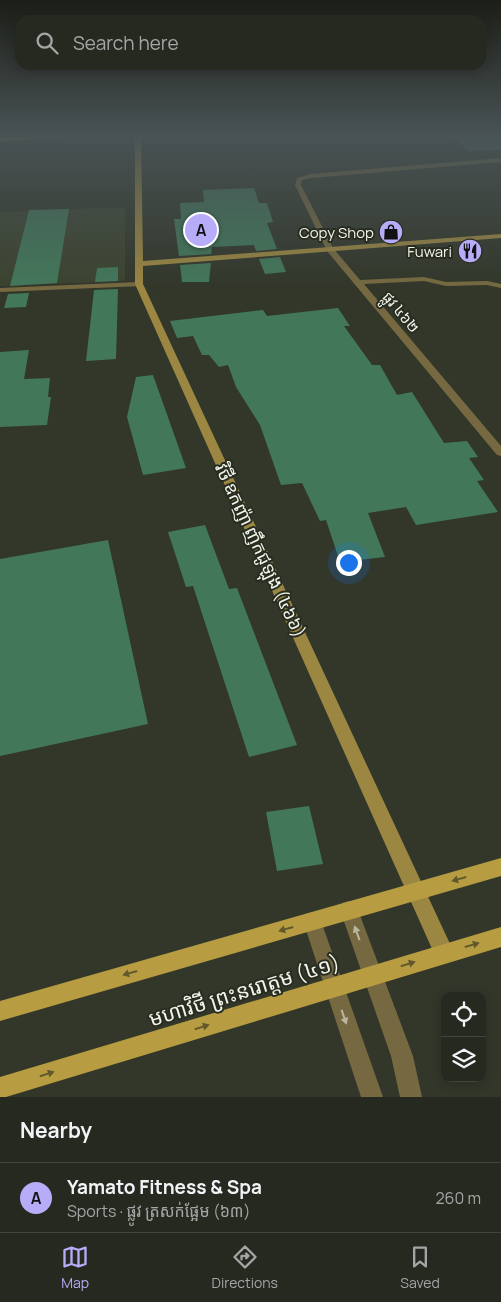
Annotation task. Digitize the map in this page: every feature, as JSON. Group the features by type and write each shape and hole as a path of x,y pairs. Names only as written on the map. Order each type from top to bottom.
{"main road":[{"path":"0,1011 501,867"},
{"name":"មហាវិថី ព្រះនរោត្តម (៤១)","path":"0,1088 501,936"}],"street":[{"name":"វិថី ឧកញ៉ា ញឹកជូឡុង (៤៦៦)","path":"138,185 139,284 444,953"},
{"name":"ផ្លូវ ៤៦២","path":"299,185 330,249 501,453"},
{"path":"138,264 501,236"},
{"path":"358,282 424,279 446,284 487,283 501,286"},
{"path":"0,290 139,284"},
{"path":"349,910 409,1088"},
{"path":"312,921 372,1095"}],"shaded area":[{"path":"125,207 125,281 0,286 0,212"}],"building":[{"path":"254,188 259,203 267,203 273,222 267,223 277,249 256,251 254,245 212,247 211,254 179,256 174,219 181,219 180,203 204,202 203,190"},
{"path":"69,209 57,283 10,286 29,210"},
{"path":"280,257 286,272 265,274 259,259"},
{"path":"211,263 209,282 182,282 180,265"},
{"path":"118,267 118,281 95,282 97,268"},
{"path":"118,289 116,359 86,361 94,290"},
{"path":"29,293 26,307 4,308 8,294"},
{"path":"338,308 350,326 344,326 372,365 380,365 397,395 412,392 444,443 467,441 478,457 469,458 484,480 477,481 498,512 416,525 406,507 368,513 385,557 340,562 326,520 320,521 302,483 281,485 260,425 236,387 228,365 219,367 209,355 202,355 193,336 177,338 170,321 263,310 267,316"},
{"path":"29,350 24,379 50,378 48,397 51,397 47,425 0,427 0,352"},
{"path":"153,375 186,468 143,475 127,417 136,377"},
{"path":"205,525 229,589 237,588 297,745 249,757 193,586 186,587 168,532"},
{"path":"108,540 148,724 0,756 0,559"},
{"path":"309,806 323,864 277,871 266,812"}],"place":[{"name":"Yamato Fitness & Spa","path":"201,230"},
{"name":"Copy Shop","path":"391,232"},
{"name":"Fuwari","path":"470,251"}]}
